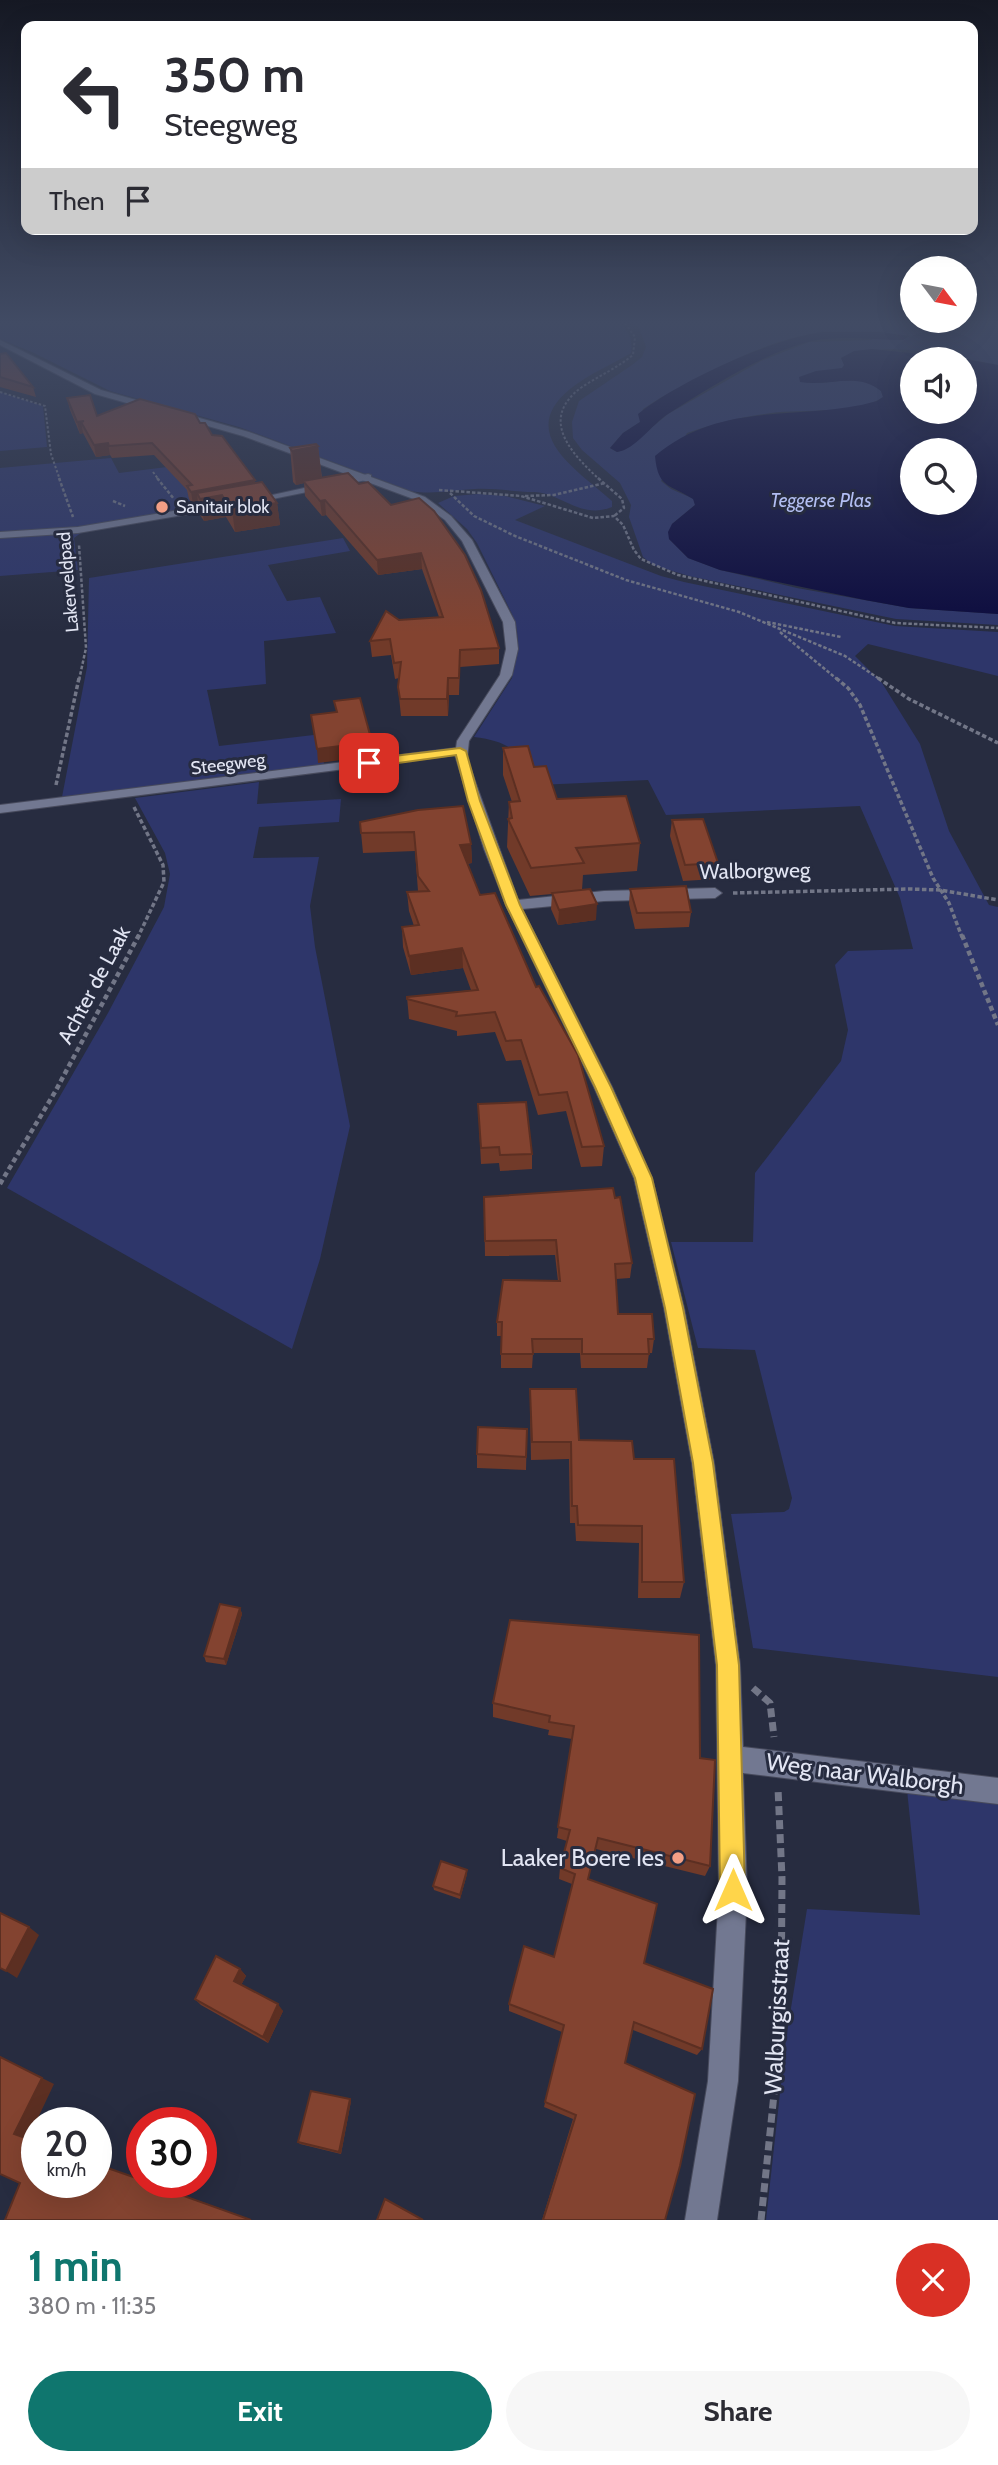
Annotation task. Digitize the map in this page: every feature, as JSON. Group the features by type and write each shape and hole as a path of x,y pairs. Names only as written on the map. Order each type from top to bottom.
{"street":[{"path":"220,426 368,477 422,499 447,518 467,540 509,622 512,649 506,676 463,741 460,751 474,801 513,905 603,1087 643,1178 674,1308 703,1463 728,1665 733,1890 723,2081 701,2220"},
{"name":"Steegweg","path":"0,809 460,751"},
{"name":"Walborgweg","path":"513,905 604,896 715,893"},
{"name":"Weg naar Walborgh","path":"731,1759 777,1762 998,1791"}],"lane":[{"path":"238,503 368,477"},
{"path":"0,535 78,530 225,505"}],"path":[{"name":"Lakerveldpad","path":"47,426 51,454 78,530 86,649 51,803"},
{"path":"521,496 593,518 614,516 624,508 622,499 567,447 560,426"},
{"path":"153,472 185,513"},
{"path":"606,483 554,495 449,492 474,516 514,536 626,580 760,620 841,637"},
{"path":"614,516 624,523 636,554 647,564 678,575 895,623 998,628"},
{"path":"760,620 845,656 908,699 998,743"},
{"path":"777,629 848,688 860,705 940,890 949,903 998,1025"},
{"name":"Achter de Laak","path":"0,1184 93,1022 131,952 164,882 163,865 127,794"},
{"name":"Walborgweg","path":"715,893 940,890 998,900"},
{"name":"Walburgisstraat","path":"728,1665 770,1703 777,1762 782,1878 781,2026 761,2220"}],"shaded area":[{"path":"0,426 45,426 47,447 0,451"},
{"path":"234,426 549,426 550,436 558,451 612,501 612,507 590,510 544,493 534,492 482,489 411,491"},
{"path":"572,426 634,426 623,433 610,448 617,452 626,449 654,426 710,426 687,433 661,481 671,489 694,499 695,505 672,524 669,539 688,558 720,570 797,588 909,608 998,614 998,625 896,619 689,576 653,565 643,557 629,517 631,505 620,483 582,450 573,438"},
{"path":"111,458 119,473 175,466 217,505 92,525 74,538 78,570 0,576 0,468"},
{"path":"454,496 505,496 545,506 515,520 661,576 895,626 998,632 998,676 868,644 855,656 882,683 920,744 949,831 989,905 998,907 998,1677 753,1648 731,1514 784,1512 789,1509 792,1498 755,1350 698,1348 671,1242 753,1242 755,1173 841,1061 848,1030 835,965 848,951 913,949 900,898 860,806 666,815 648,780 538,785 513,750 498,742 474,737 512,678 518,646 512,614 477,543 467,529 438,503"},
{"path":"343,538 350,551 268,565 287,601 320,597 336,633 264,641 266,684 207,690 219,746 322,734 324,766 62,797 87,667 89,578"},
{"path":"259,782 257,804 341,799 339,822 259,827 253,858 319,857 310,906 315,947 350,1126 320,1259 292,1349 7,1188 108,1013 164,907 170,874 165,853 135,798"},
{"path":"907,1790 998,1802 998,2220 766,2220 786,2039 807,1909 920,1915"}],"water":[{"path":"634,426 654,426 630,447 617,452 610,448 623,433"},
{"name":"Teggerse Plas","path":"710,426 998,426 998,614 909,608 720,570 688,558 669,539 668,532 672,524 695,505 693,499 662,480 655,456 681,438"}],"building":[{"path":"83,426 207,426 212,435 222,436 255,480 191,492 187,486 192,485 152,443 94,445"},
{"path":"316,444 318,446 292,451 290,448"},
{"path":"348,473 359,484 368,482 391,505 419,498 434,511 465,555 481,590 499,648 460,650 459,678 448,678 447,699 400,699 398,687 401,662 394,663 390,639 370,641 386,611 399,620 443,617 421,553 377,560 325,500 320,501 303,481"},
{"path":"262,482 277,503 232,510 222,495 200,499 197,493"},
{"path":"360,698 372,742 317,749 311,715 337,712 334,701"},
{"path":"528,746 534,767 546,766 557,799 626,796 640,843 576,848 584,863 531,868 508,819 512,818 509,802 520,801 503,748"},
{"path":"463,806 471,844 460,845 480,895 495,893 536,987 539,986 578,1055 604,1146 582,1147 567,1092 539,1095 521,1040 506,1041 495,1012 456,1016 457,1012 407,999 478,990 462,948 409,956 402,927 419,925 407,892 429,891 418,876 414,832 361,833 360,822 418,810"},
{"path":"703,819 718,863 685,865 672,820"},
{"path":"686,886 691,912 637,913 630,889"},
{"path":"590,889 597,904 559,910 552,893"},
{"path":"526,1102 532,1154 500,1155 499,1147 481,1148 478,1104"},
{"path":"613,1188 615,1198 620,1197 632,1263 615,1264 618,1314 652,1314 654,1339 648,1339 649,1354 582,1354 582,1339 532,1339 533,1354 501,1354 502,1322 497,1322 503,1280 560,1281 556,1240 485,1241 484,1197"},
{"path":"530,1389 576,1389 579,1440 632,1441 634,1459 674,1459 684,1582 642,1582 642,1526 578,1525 577,1506 572,1506 571,1442 532,1442"},
{"path":"478,1427 527,1429 526,1457 477,1454"},
{"path":"220,1604 240,1608 224,1659 204,1656"},
{"path":"510,1620 699,1635 700,1758 715,1760 710,1866 598,1838 588,1879 657,1904 644,1963 713,1989 702,2049 634,2022 625,2063 695,2094 665,2220 543,2220 576,2115 545,2102 564,2025 509,2004 524,1946 554,1957 575,1874 560,1868 570,1830 558,1827 574,1726 549,1722 550,1716 493,1703"},
{"path":"441,1861 467,1870 460,1895 433,1886"},
{"path":"0,1913 29,1927 6,1971 0,1968"},
{"path":"216,1956 240,1969 234,1981 278,2004 263,2037 195,1999"},
{"path":"0,2057 42,2078 28,2107 21,2107 21,2120 14,2134 21,2136 21,2198 112,2198 112,2170 126,2174 126,2198 189,2198 251,2220 5,2220 20,2183 0,2174"},
{"path":"311,2091 350,2099 339,2152 298,2142"},
{"path":"385,2199 423,2220 377,2220"}],"place":[{"name":"Sanitair blok","path":"162,507"},
{"name":"Laaker Boere Ies","path":"678,1858"}],"route":[{"path":"369,763 460,751 474,801 513,905 603,1087 643,1178 674,1308 703,1463 728,1665 733,1890"}]}
